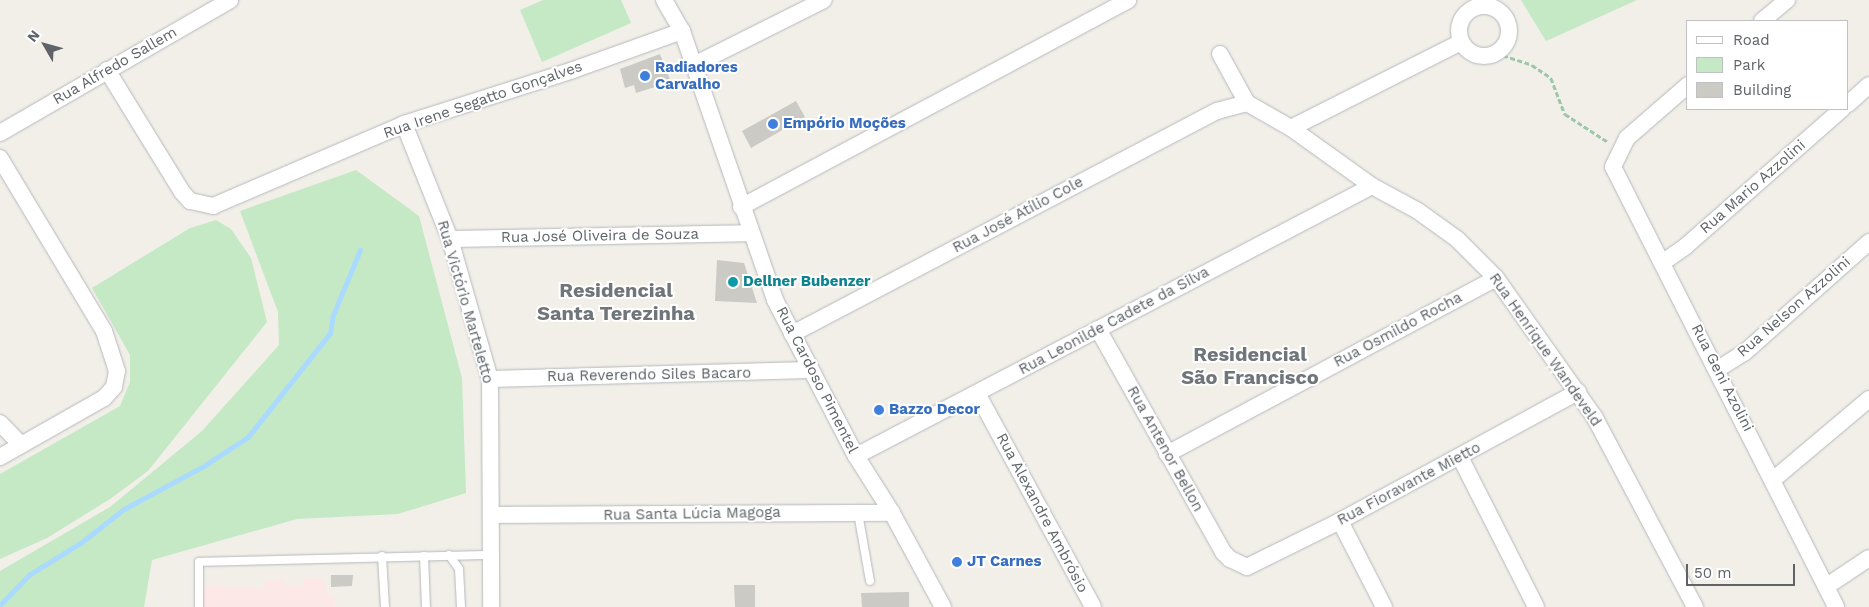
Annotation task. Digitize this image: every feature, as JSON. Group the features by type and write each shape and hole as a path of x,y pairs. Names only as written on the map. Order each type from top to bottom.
{"street":[{"name":"Rua Alfredo Sallem","path":"0,133 230,0"},
{"name":"Rua Cardoso Pimentel","path":"664,0 682,31 750,233 792,334 809,370 856,456 892,513 943,607"},
{"path":"694,65 824,0"},
{"path":"741,207 1128,0"},
{"path":"1763,20 1787,0"},
{"path":"1478,6 1493,7 1504,15 1509,28 1506,43 1496,53 1475,54 1461,42 1459,25 1466,13 1478,6"},
{"name":"Rua Irene Segatto Gonçalves","path":"106,70 182,192 190,201 202,206 213,206 404,124 573,70 682,31"},
{"path":"1291,128 1461,42"},
{"path":"1220,54 1247,103"},
{"path":"1849,103 1869,85"},
{"path":"1619,151 1627,138 1686,88"},
{"name":"Rua Henrique Wandeveld","path":"1247,103 1291,128 1372,186 1418,211 1457,239 1496,278 1595,418 1695,607"},
{"name":"Rua José Atílio Cole","path":"792,334 1217,111 1247,103"},
{"name":"Rua Mario Azzolini","path":"1662,263 1686,246 1841,110"},
{"name":"Rua Victório Marteletto","path":"404,124 450,239 490,379 491,607"},
{"name":"Rua Geni Azolini","path":"1619,151 1613,167 1718,369 1836,607"},
{"path":"0,158 104,332 117,371 114,387 104,398 0,457"},
{"name":"Rua Leonilde Cadete da Silva","path":"856,456 1372,186"},
{"name":"Rua José Oliveira de Souza","path":"450,239 750,233"},
{"name":"Rua Nelson Azzolini","path":"1718,369 1744,353 1869,242"},
{"name":"Rua Osmildo Rocha","path":"1167,454 1496,278"},
{"name":"Rua Antenor Bellon","path":"1098,329 1223,552 1238,564"},
{"name":"Rua Reverendo Siles Bacaro","path":"490,379 809,370"},
{"name":"Rua Fioravante Mietto","path":"1238,564 1246,567 1340,521 1578,392"},
{"name":"Rua Alexandre Ambrósio","path":"977,393 1093,607"},
{"path":"1774,480 1869,399"},
{"path":"0,423 21,445"},
{"path":"1460,457 1536,607"},
{"name":"Rua Santa Lúcia Magoga","path":"491,516 892,513"},
{"path":"1340,521 1384,607"},
{"path":"1827,586 1869,558"}],"lane":[{"path":"858,513 870,581"},
{"path":"449,555 459,569 461,607"},
{"path":"199,607 199,562 382,556 491,555"},
{"path":"382,556 385,607"},
{"path":"424,556 426,607"}],"path":[{"path":"1496,53 1532,65 1551,78 1565,114 1619,151"}],"shaded area":[{"path":"304,578 325,579 328,596 334,596 335,607 204,607 204,586 264,587 265,579 284,579 285,586 303,586"}],"green space":[{"path":"543,0 621,0 631,23 542,62 520,10"},
{"path":"1521,0 1637,0 1546,41"},
{"path":"356,170 419,216 462,378 466,493 398,514 297,519 152,560 144,607 0,607 0,571 110,507 202,431 279,345 278,312 240,211"},
{"path":"216,220 231,229 251,258 267,322 148,471 110,499 47,538 0,559 0,474 120,406 130,382 130,355 92,288 190,228"}],"building":[{"name":"Radiadores Carvalho","path":"660,54 671,82 636,93 634,85 625,88 620,69"},
{"path":"796,101 805,117 751,148 742,131"},
{"name":"Dellner Bubenzer","path":"717,260 744,263 757,303 715,301"},
{"path":"331,575 353,575 352,586 331,587"},
{"path":"734,585 755,585 755,607 735,607"},
{"path":"909,592 909,607 862,607 861,593"}],"waterway":[{"path":"0,605 29,575 82,542 124,509 204,466 248,437 330,333 333,315 360,250"}],"place":[{"name":"Radiadores Carvalho","path":"645,76"},
{"name":"Empório Moções","path":"773,124"},
{"name":"Dellner Bubenzer","path":"733,282"},
{"name":"Bazzo Decor","path":"879,410"},
{"name":"JT Carnes","path":"957,562"}],"district":[{"name":"Residencial Santa Terezinha","path":"616,302"},
{"name":"Residencial São Francisco","path":"1250,366"}]}
